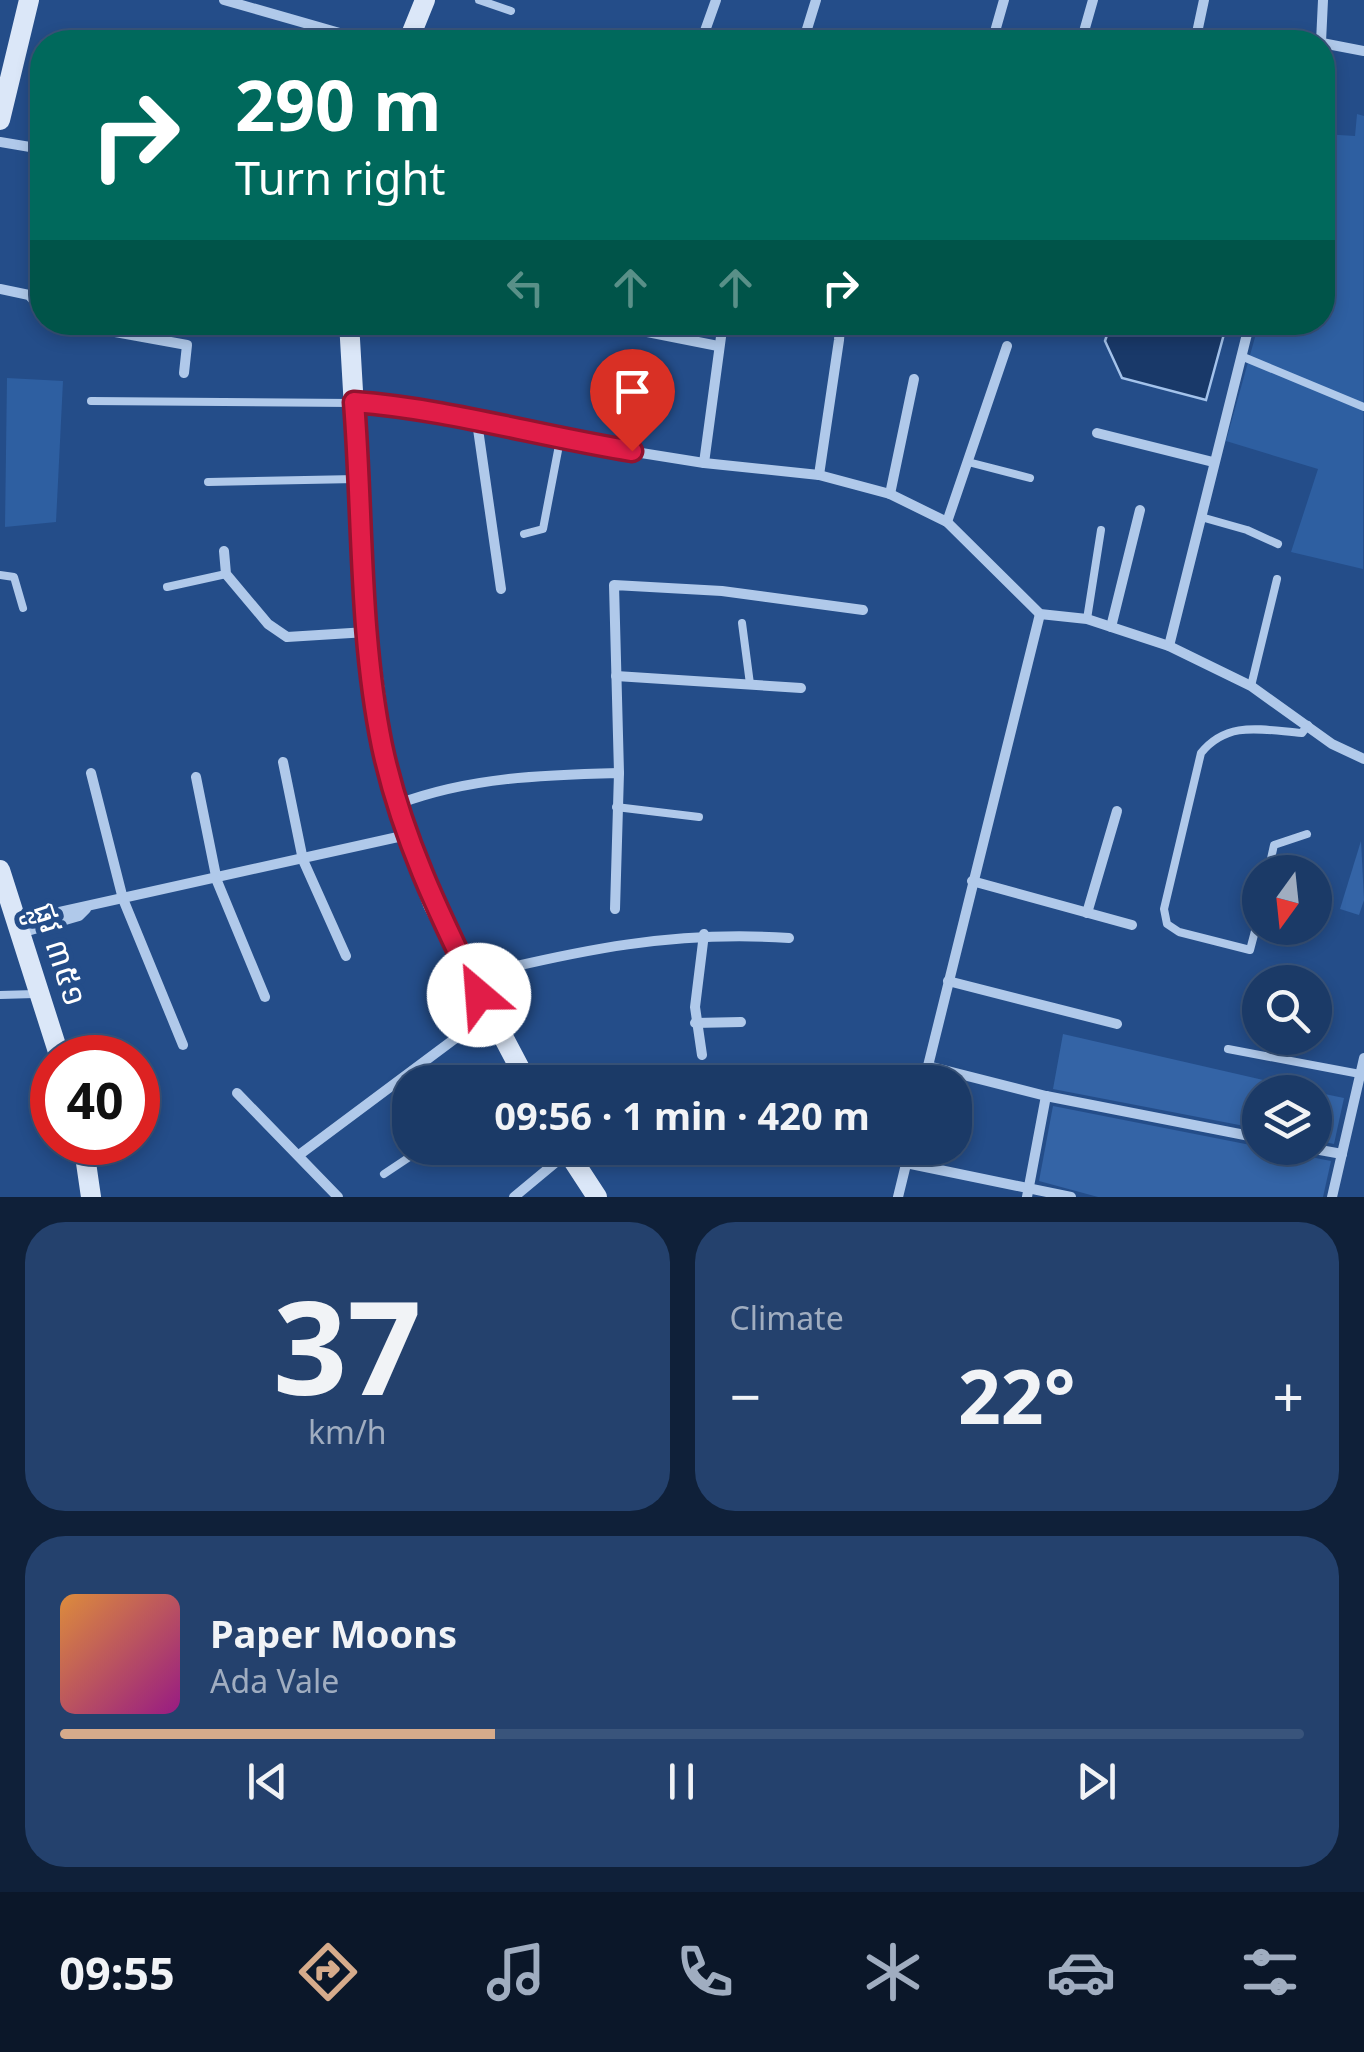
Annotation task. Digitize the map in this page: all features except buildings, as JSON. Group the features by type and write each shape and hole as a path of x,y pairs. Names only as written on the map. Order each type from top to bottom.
{"street":[{"path":"1,110 7,58 28,0"},
{"path":"224,0 329,30"},
{"path":"413,30 425,0"},
{"path":"807,30 816,0"},
{"path":"995,30 1004,0"},
{"path":"1084,30 1093,0"},
{"path":"1198,30 1204,0"},
{"path":"1322,30 1323,0"},
{"path":"705,30 713,1"},
{"path":"1335,45 1364,51"},
{"path":"0,142 30,147"},
{"path":"0,288 30,296"},
{"path":"132,335 187,345 184,373"},
{"path":"350,335 367,632 382,746 407,836 433,904 515,1065"},
{"path":"663,335 718,346"},
{"path":"704,463 720,335"},
{"path":"818,475 839,335"},
{"path":"1169,646 1247,335"},
{"path":"947,522 1008,346"},
{"path":"890,494 914,379"},
{"path":"354,402 428,408 560,440 704,463 818,475 890,494 947,522 1040,614 1087,619 1169,646 1250,686 1332,744 1364,759"},
{"path":"477,422 501,589"},
{"path":"1096,433 1214,462"},
{"path":"1111,627 1140,510"},
{"path":"224,551 226,574 268,624 287,637 367,632"},
{"path":"616,910 619,772 614,586 722,591 862,610"},
{"path":"928,1065 1040,614"},
{"path":"616,676 801,688"},
{"path":"283,762 303,860 346,956"},
{"path":"398,804 468,783 514,776 619,772"},
{"path":"91,773 122,899 183,1045"},
{"path":"196,778 217,880 265,998"},
{"path":"1088,913 1117,811"},
{"path":"21,926 80,916 86,908 122,899 407,836"},
{"name":"ផ្លូវ ៣៥១","path":"0,870 54,1035"},
{"path":"972,881 1132,925"},
{"path":"470,977 610,945 704,934 789,938"},
{"path":"702,1056 696,1023 704,934"},
{"path":"948,981 1117,1024"},
{"path":"299,1156 488,1014"},
{"path":"696,1023 741,1022"},
{"path":"1332,1197 1364,1058"},
{"path":"972,1077 1046,1096 1242,1134"},
{"path":"237,1093 338,1197"},
{"path":"1028,1192 1046,1096"},
{"path":"1332,1152 1342,1154"},
{"path":"86,1165 90,1197"},
{"path":"514,1197 550,1165"},
{"path":"574,1165 588,1193"},
{"path":"898,1197 906,1165"},
{"path":"914,1165 1028,1192 1071,1197"}],"lane":[{"path":"479,0 511,11"},
{"path":"1242,356 1364,407"},
{"path":"91,401 354,402"},
{"path":"524,534 543,529 560,440"},
{"path":"968,462 1030,478"},
{"path":"208,482 360,479"},
{"path":"1200,517 1247,530 1278,544"},
{"path":"1087,619 1101,530"},
{"path":"167,587 226,574"},
{"path":"0,575 14,577 23,608"},
{"path":"1250,686 1277,579"},
{"path":"742,623 750,684"},
{"path":"1251,945 1250,950 1179,932 1167,924 1164,909 1201,752 1215,735 1238,728 1302,733 1308,726"},
{"path":"616,807 699,817"},
{"path":"1272,855 1274,845 1307,834"},
{"path":"0,996 42,994"},
{"path":"1228,1050 1360,1074"},
{"path":"384,1174 398,1165"}],"shaded area":[{"path":"1357,114 1364,116 1363,569 1291,552 1318,469 1226,441 1256,335 1335,335 1335,135 1355,136"},
{"path":"1107,335 1224,335 1206,400 1122,378 1105,341"},
{"path":"7,378 63,381 56,522 5,527"}],"route":[{"path":"479,995 433,904 407,836 382,746 367,632 354,402 428,408 560,440 632,451"}]}
